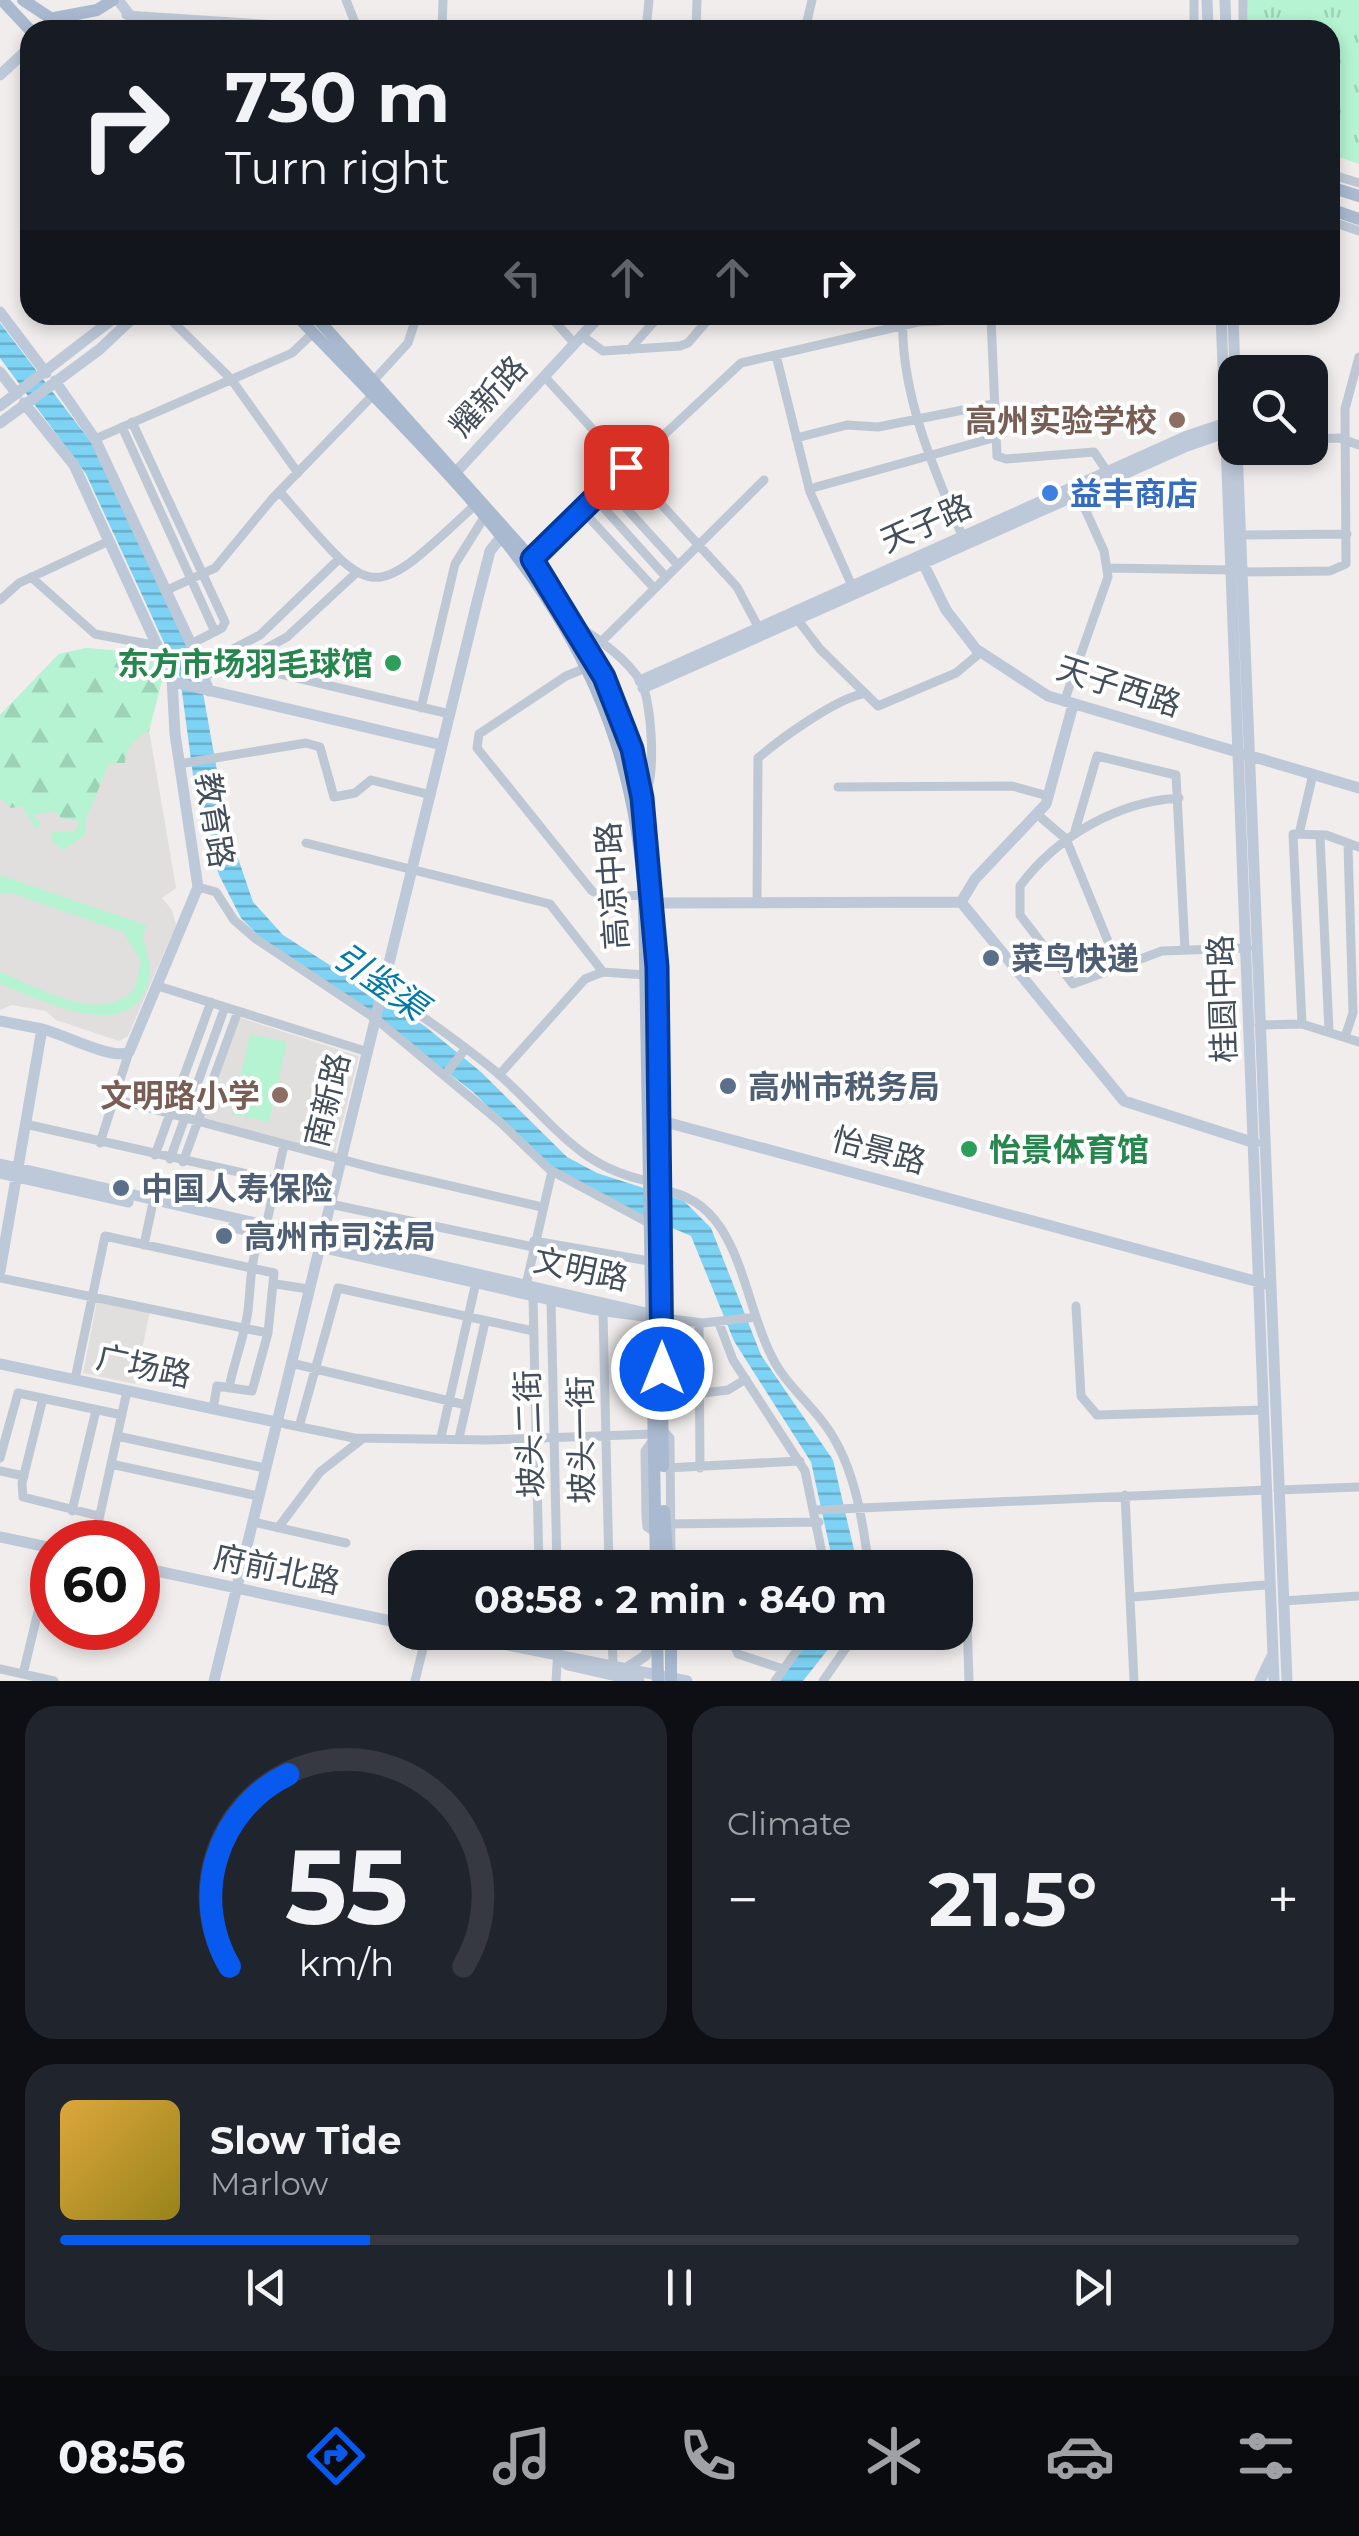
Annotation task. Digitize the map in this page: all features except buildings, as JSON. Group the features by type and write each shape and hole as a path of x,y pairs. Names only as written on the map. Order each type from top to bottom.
{"main road":[{"path":"2,0 21,20"},
{"path":"49,19 98,10 115,0"},
{"path":"31,3 53,20"},
{"name":"高凉中路","path":"305,325 480,510 543,590 588,667 638,799"},
{"name":"高凉中路","path":"323,325 457,470 532,559 575,625 614,702 638,799 649,899 658,1120 653,1221 656,1434 667,1550"},
{"name":"高凉中路","path":"649,899 645,975 654,1188"},
{"name":"高凉中路","path":"656,1238 649,1261 662,1398 656,1434"},
{"name":"高凉中路","path":"659,1474 668,1497 660,1550"},
{"path":"664,1650 665,1678"}],"street":[{"path":"115,0 131,20"},
{"path":"126,15 203,20"},
{"path":"0,74 20,57"},
{"path":"0,312 95,439 191,644 204,681"},
{"path":"48,379 107,325"},
{"path":"0,406 22,397 122,325"},
{"path":"176,325 232,380 298,474"},
{"path":"374,380 408,343 414,325"},
{"path":"560,325 579,340 603,351 686,344 703,325"},
{"name":"耀新路","path":"457,470 592,325"},
{"path":"629,350 651,325"},
{"path":"532,559 594,496 740,363 884,325"},
{"path":"902,325 906,364 930,458 965,540"},
{"path":"991,325 994,438 1000,458 1094,452 1109,476"},
{"name":"桂圆中路","path":"1221,325 1224,355"},
{"path":"1233,325 1234,355"},
{"path":"95,439 300,349 313,333"},
{"path":"776,355 809,489 854,590"},
{"path":"1108,568 1340,569 1346,561 1347,534 1345,409 1359,357"},
{"name":"教育路","path":"0,372 74,465 176,683 198,887 129,1052"},
{"path":"544,376 737,587 761,632"},
{"path":"166,591 203,575 222,560 280,492 373,395"},
{"path":"0,423 22,397"},
{"path":"796,438 846,424 878,427 993,404"},
{"path":"127,424 225,622 191,644"},
{"path":"127,424 215,632"},
{"name":"天子路","path":"642,685 1109,476 1218,432"},
{"path":"809,489 994,438"},
{"path":"1328,440 1359,445"},
{"name":"桂圆中路","path":"1233,465 1265,1284 1274,1681"},
{"name":"桂圆中路","path":"1237,571 1241,535 1238,465"},
{"path":"601,642 764,480"},
{"path":"606,486 677,564"},
{"path":"961,902 974,879 1038,816 1048,796 1068,704 1108,568 1076,491"},
{"path":"280,492 354,574 381,580 398,574 480,510"},
{"path":"594,496 666,577"},
{"path":"581,509 654,588"},
{"path":"421,708 455,564 480,510"},
{"path":"1241,535 1347,534"},
{"name":"南新路","path":"214,1681 488,556 502,536"},
{"path":"0,600 30,577 110,541"},
{"path":"204,681 260,635 339,558"},
{"name":"天子西路","path":"921,560 955,625 980,652 1068,704 1359,788"},
{"path":"204,681 287,637 354,574"},
{"path":"30,577 94,634 158,646"},
{"path":"795,617 876,706 884,706 956,673 980,652"},
{"path":"575,625 601,642 642,685 652,781 638,799"},
{"path":"236,664 450,714"},
{"path":"588,667 566,676 480,734 478,748 592,892 608,897 758,903 961,902"},
{"path":"176,683 204,681 442,745"},
{"path":"758,903 758,758 829,711 840,698 863,694"},
{"path":"184,763 311,743 321,749 334,797 355,793 371,780 431,795"},
{"name":"桂圆中路","path":"1244,754 1248,948 1255,1025 1255,1142 1265,1284 1264,1410 1287,1674"},
{"path":"1119,968 1071,835 1091,768 1100,755 1176,775 1185,950"},
{"path":"1299,834 1313,774"},
{"path":"838,787 1012,786 1048,796"},
{"path":"1179,798 1152,800 1071,835 1020,886 1020,915 1072,983 1160,952 1248,948"},
{"path":"1038,816 1071,835"},
{"path":"1302,1024 1292,834 1320,836 1354,846 1355,1021 1345,1037"},
{"path":"1320,836 1329,1031"},
{"path":"306,843 550,904 602,972"},
{"path":"198,887 216,892 234,920 256,939 377,1016 446,1072 552,1171 653,1221"},
{"path":"961,902 1123,1100 1255,1142"},
{"path":"499,1075 585,979 602,972 645,975"},
{"path":"158,986 368,1052"},
{"path":"384,990 499,1075 574,1150 613,1172 693,1198 712,1212 728,1239 754,1318 774,1362 838,1444 865,1550"},
{"path":"155,1155 211,1002"},
{"path":"170,1158 180,1119 224,1006"},
{"path":"183,1162 194,1122 238,1011"},
{"path":"0,1021 72,1036 109,1055 129,1052 100,1142"},
{"path":"1255,1025 1302,1024 1359,1042"},
{"path":"42,1029 0,1274 268,1333"},
{"path":"446,1072 464,1050"},
{"path":"114,1099 340,1160 542,1207"},
{"name":"怡景路","path":"658,1120 1265,1284"},
{"path":"25,1124 534,1244 649,1261"},
{"path":"228,1388 244,1328 251,1268 284,1145"},
{"name":"文明路","path":"0,1164 152,1208 654,1316"},
{"path":"538,1550 530,1290 534,1244 552,1171"},
{"name":"文明路","path":"0,1173 17,1172 264,1230"},
{"path":"144,1245 152,1208"},
{"path":"75,1379 104,1236 274,1273 276,1284 268,1333 252,1391 218,1386 212,1409"},
{"name":"文明路","path":"320,1242 476,1282 530,1290 550,1300 603,1312 654,1316"},
{"path":"442,1438 476,1282"},
{"path":"276,1284 308,1290"},
{"path":"299,1427 339,1287 533,1331"},
{"name":"坡头二街","path":"550,1300 557,1550"},
{"path":"1076,1306 1081,1396 1097,1415 1264,1410"},
{"name":"坡头一街","path":"603,1312 609,1550"},
{"path":"654,1316 699,1323 754,1318"},
{"path":"459,1438 485,1322"},
{"path":"723,1322 725,1345 800,1461 819,1514 824,1550"},
{"path":"699,1323 700,1468"},
{"path":"291,1362 466,1405"},
{"name":"广场路","path":"0,1364 276,1422"},
{"path":"662,1398 730,1390 746,1380"},
{"path":"98,1520 128,1391"},
{"path":"0,1458 16,1395 122,1415"},
{"path":"43,1398 21,1490 27,1501 99,1516"},
{"path":"72,1511 96,1410"},
{"path":"276,1422 363,1438 554,1439 656,1434 670,1438 659,1474 800,1461"},
{"path":"117,1436 265,1468"},
{"path":"278,1528 320,1472 363,1438"},
{"path":"111,1464 258,1496"},
{"path":"0,1471 24,1476"},
{"path":"664,1527 819,1514 854,1506 1359,1486"},
{"path":"1125,1496 1134,1681"},
{"path":"252,1522 346,1543"},
{"path":"0,1537 30,1545"},
{"name":"府前北路","path":"160,1572 388,1620"},
{"path":"1130,1597 1178,1595 1190,1588 1270,1585"},
{"path":"1283,1601 1359,1596"},
{"path":"23,1674 30,1644"},
{"path":"414,1681 423,1650"},
{"path":"524,1650 638,1681"},
{"path":"556,1681 560,1650"},
{"path":"613,1650 613,1664"},
{"path":"628,1667 650,1650"},
{"path":"736,1650 738,1654 783,1669"},
{"path":"775,1681 797,1650"},
{"path":"823,1681 845,1650"},
{"path":"969,1650 970,1681"},
{"path":"1260,1681 1273,1652"},
{"path":"560,1658 570,1655 687,1681"},
{"path":"0,1669 54,1681"},
{"path":"1287,1674 1296,1681"}],"shaded area":[{"path":"86,648 144,653 151,657 162,681 148,724 176,888 162,898 172,910 176,925 128,1036 119,1041 56,1020 46,1011 12,1005 0,1010 0,715 59,654"},
{"name":"文明路小学","path":"238,1017 359,1056 334,1156 201,1121"},
{"path":"97,1301 150,1311 135,1384 83,1373"}],"green space":[{"path":"1247,0 1359,0 1359,164 1340,157 1340,20 1248,20"},
{"path":"86,648 144,653 151,657 162,681 149,731 132,744 125,763 109,763 85,822 85,835 63,850 53,842 51,832 74,832 80,821 61,818 55,811 33,815 42,825 35,828 22,806 11,808 0,798 0,715 59,654"},
{"path":"0,875 146,925 144,939 150,971 140,999 126,1011 106,1015 84,1013 0,984 0,972 69,1000 104,1004 121,1000 135,989 141,961 123,932 14,894 0,894"},
{"path":"250,1034 287,1042 269,1122 232,1114"}],"water":[{"path":"0,323 94,446 184,637 201,682 227,826 253,902 283,935 426,1027 481,1072 567,1157 597,1173 684,1201 711,1228 761,1355 833,1460 854,1550 830,1550 811,1462 734,1341 691,1236 626,1208 545,1162 473,1092 363,1007 261,938 241,918 219,875 195,790 180,677 86,474 0,358"},
{"path":"801,1650 828,1650 803,1681 778,1681"}],"place":[{"name":"高州实验学校","path":"1177,420"},
{"name":"益丰商店","path":"1050,493"},
{"name":"东方市场羽毛球馆","path":"393,663"},
{"name":"菜鸟快递","path":"991,958"},
{"name":"高州市税务局","path":"728,1086"},
{"name":"文明路小学","path":"280,1095"},
{"name":"怡景体育馆","path":"969,1149"},
{"name":"中国人寿保险","path":"121,1188"},
{"name":"高州市司法局","path":"224,1236"}],"route":[{"path":"626,467 532,559 604,677 632,749 642,798 651,862 657,967 662,1369"}],"water label":[{"name":"引鉴渠","path":"380,981"}]}
